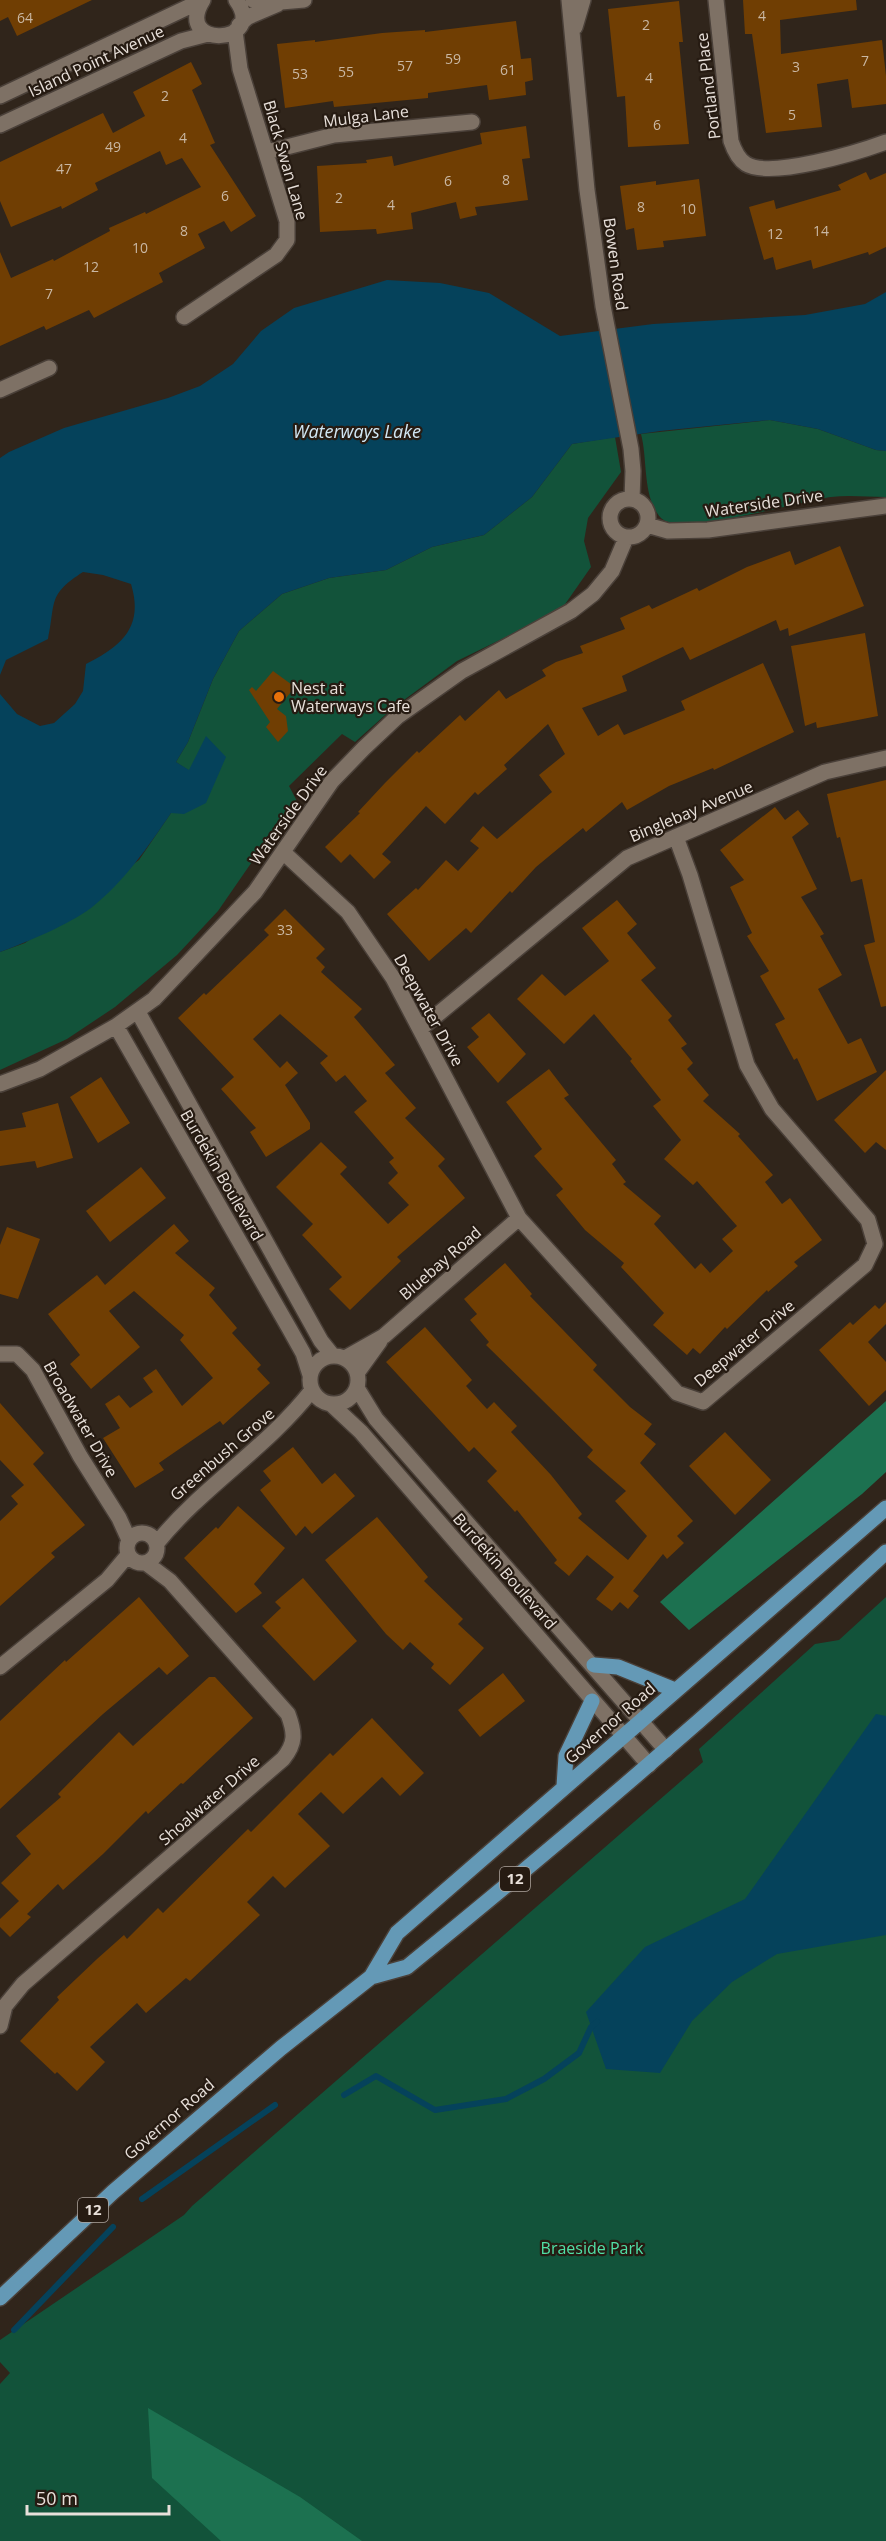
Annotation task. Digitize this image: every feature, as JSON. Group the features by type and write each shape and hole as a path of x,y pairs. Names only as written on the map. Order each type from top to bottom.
{"main road":[{"name":"Governor Road","path":"0,2298 56,2243 189,2124 371,1977 397,1933 886,1508"},
{"name":"Governor Road","path":"371,1977 407,1967 583,1822 801,1632 886,1552"},
{"path":"594,1665 618,1667 675,1690"},
{"path":"564,1786 566,1756 592,1701"}],"street":[{"path":"203,0 199,7 198,22 226,32 242,14 236,0"},
{"name":"Island Point Avenue","path":"0,96 203,0"},
{"name":"Island Point Avenue","path":"253,0 281,2 304,0"},
{"name":"Bowen Road","path":"568,0 586,179 603,306 631,448 632,499"},
{"name":"Bowen Road","path":"573,32 583,0"},
{"name":"Portland Place","path":"716,0 732,141 740,159 756,168 780,167 839,158 886,142"},
{"name":"Island Point Avenue","path":"4,123 181,41 226,32 248,17 281,2"},
{"name":"Black Swan Lane","path":"184,317 276,255 287,240 287,220 267,152 226,32"},
{"path":"0,102 4,123"},
{"name":"Mulga Lane","path":"267,152 334,135 472,122"},
{"path":"0,390 49,368"},
{"path":"632,499 645,508 648,514 647,525 638,535 626,538 611,525 611,512 619,502 632,499"},
{"name":"Waterside Drive","path":"647,525 668,531 708,530 885,511"},
{"name":"Waterside Drive","path":"0,1084 40,1069 138,1012 162,991 255,892 332,781 364,748 397,717 462,671 571,611 593,594 612,571 626,538"},
{"name":"Binglebay Avenue","path":"420,1029 627,858 825,772 886,758"},
{"name":"Deepwater Drive","path":"284,852 348,912 393,978 519,1218 676,1393 703,1402 865,1265 875,1244 868,1220 772,1109 747,1065 690,875 676,837"},
{"name":"Burdekin Boulevard","path":"138,1012 321,1341 339,1357"},
{"name":"Burdekin Boulevard","path":"116,1026 290,1328 303,1353 311,1383"},
{"name":"Bluebay Road","path":"339,1357 384,1336 519,1218"},
{"name":"Bluebay Road","path":"357,1381 384,1336"},
{"name":"Broadwater Drive","path":"0,1354 17,1354 33,1370 80,1456 120,1518 143,1548"},
{"path":"339,1357 351,1362 357,1381 346,1401 327,1403 311,1383 318,1361 339,1357"},
{"name":"Burdekin Boulevard","path":"357,1381 376,1419 594,1665 666,1750"},
{"name":"Greenbush Grove","path":"0,1667 107,1580 290,1418 311,1383"},
{"name":"Burdekin Boulevard","path":"327,1403 361,1432 649,1765"},
{"name":"Greenbush Grove","path":"290,1418 327,1403"},
{"name":"Shoalwater Drive","path":"0,2026 6,2006 23,1984 274,1767 292,1748 295,1732 288,1714 143,1548"}],"green space":[{"path":"770,420 818,429 876,450 886,451 886,497 831,497 714,521 672,523 661,518 648,489 641,434"},
{"path":"615,437 621,472 588,518 584,541 591,567 561,610 457,661 393,708 355,742 342,734 289,786 299,805 256,856 218,911 177,955 115,1007 67,1039 0,1070 0,952 25,943 139,860 171,813 188,770 176,762 188,742 213,679 239,631 282,594 329,578 386,570 432,547 484,535 532,497 572,444"},
{"path":"886,1401 886,1472 862,1494 689,1630 660,1602"},
{"name":"Braeside Park","path":"886,1597 886,2541 0,2541 0,2384 10,2373 0,2362 0,2340 184,2215 703,1762 699,1749 815,1644 839,1640"},
{"path":"148,2408 300,2497 362,2541 221,2541 152,2478"}],"water":[{"name":"Waterways Lake","path":"387,280 440,283 489,293 560,336 653,324 805,315 865,304 886,292 886,451 876,450 818,429 770,420 660,431 572,444 532,497 484,535 432,547 386,570 329,578 282,594 239,631 213,679 188,742 176,762 189,770 206,736 226,757 206,803 184,814 171,813 125,875 91,908 60,927 0,952 0,694 17,714 40,726 54,723 75,704 83,691 86,664 119,642 127,633 135,612 131,584 103,575 83,572 63,587 58,594 53,608 48,639 6,660 0,675 0,458 64,428 168,398 200,386 233,364 261,331 294,308"},
{"path":"876,1714 886,1716 886,1935 777,1954 732,1982 692,2021 660,2073 606,2069 586,2012 645,1947 745,1899"}],"building":[{"path":"0,0 92,0 17,36 8,17 0,21"},
{"path":"743,0 856,0 857,10 780,20 781,54 882,40 886,104 852,108 848,79 817,84 822,127 766,133 752,34 745,34"},
{"path":"679,1 683,42 679,42 689,144 628,147 625,96 617,97 608,9"},
{"path":"516,21 521,59 531,58 533,80 525,82 526,95 489,100 487,85 428,93 428,98 334,107 333,101 285,108 277,44 315,40 315,42 382,33 425,30 425,32"},
{"path":"191,62 202,84 192,90 215,143 210,145 256,216 231,232 224,221 198,234 205,248 159,273 163,282 94,318 89,310 46,330 44,326 0,346 0,252 11,278 53,259 54,261 110,231 109,228 145,212 146,214 201,187 182,158 166,165 160,151 95,183 98,190 62,209 61,206 11,227 0,201 0,162 103,113 113,133 145,116 133,92"},
{"path":"526,126 530,158 522,159 528,200 475,207 477,215 460,219 456,202 411,213 413,229 377,234 376,229 320,232 317,166 367,163 366,160 392,156 394,166 482,144 480,133"},
{"path":"866,172 870,180 886,173 886,247 869,255 868,252 813,269 811,260 776,270 773,257 764,260 749,207 774,200 776,209 841,190 838,185"},
{"path":"699,179 706,236 663,241 664,247 637,250 634,228 626,230 620,186 656,181 656,185"},
{"path":"840,546 864,606 789,636 788,628 780,631 776,620 690,660 683,647 622,676 627,691 582,708 598,736 618,724 624,735 685,710 681,701 763,663 794,732 714,770 713,768 669,786 627,810 622,802 586,832 583,828 536,867 471,933 466,928 429,961 387,914 416,888 418,890 446,860 458,871 479,848 470,841 483,826 497,839 552,792 539,775 565,754 548,724 504,765 507,769 478,795 475,792 445,824 426,806 382,854 391,862 374,879 350,854 341,863 325,847 417,751 419,753 460,715 465,721 499,690 506,699 546,676 542,670 556,662 583,653 580,646 625,629 620,618 649,605 652,609 697,588 699,591 747,567 790,551 795,565"},
{"path":"865,633 878,716 817,728 816,722 805,726 791,646"},
{"path":"273,671 295,687 277,709 286,716 288,731 278,742 266,727 270,722 249,690 252,687 256,691"},
{"path":"886,780 886,1006 881,1007 864,945 875,942 862,879 851,882 840,837 837,838 827,794"},
{"path":"775,807 785,820 798,810 809,824 792,837 817,889 801,897 824,934 820,936 842,975 818,989 848,1044 861,1038 877,1072 817,1101 797,1058 794,1060 775,1024 785,1019 760,976 769,971 747,936 752,933 730,887 744,880 720,850"},
{"path":"617,900 637,924 627,933 656,968 641,980 672,1016 668,1020 687,1044 681,1048 693,1063 687,1069 709,1095 703,1101 740,1134 738,1136 773,1175 765,1182 782,1204 790,1198 822,1240 794,1262 798,1266 768,1292 767,1290 727,1329 725,1327 700,1354 693,1348 687,1355 653,1325 664,1313 621,1267 624,1263 585,1230 556,1195 563,1189 534,1156 542,1149 506,1102 549,1069 569,1095 564,1098 616,1160 612,1164 626,1182 623,1184 661,1216 654,1224 695,1269 701,1263 710,1273 733,1251 722,1239 737,1226 697,1181 693,1185 664,1159 681,1140 653,1106 661,1100 630,1061 632,1059 594,1014 564,1044 517,999 542,974 565,996 609,961 582,928"},
{"path":"285,909 325,949 316,958 325,967 321,972 362,1009 354,1017 395,1065 385,1073 416,1108 405,1118 445,1159 438,1166 465,1198 397,1257 401,1261 350,1310 329,1289 342,1277 302,1235 313,1224 276,1187 321,1142 347,1167 340,1174 388,1224 409,1205 388,1183 398,1173 389,1162 394,1158 354,1112 367,1101 345,1075 336,1082 320,1063 328,1056 280,1014 253,1039 280,1068 287,1061 298,1073 285,1085 310,1123 310,1129 266,1157 250,1132 256,1128 221,1089 234,1077 178,1018 204,993 206,995 269,935 264,930"},
{"path":"489,1013 526,1054 498,1083 467,1047 479,1037 471,1028"},
{"path":"886,1070 886,1150 876,1142 865,1153 834,1120"},
{"path":"101,1077 130,1123 98,1143 70,1097"},
{"path":"58,1103 73,1158 37,1168 35,1161 0,1166 0,1131 26,1127 22,1113"},
{"path":"141,1167 166,1198 110,1242 86,1211"},
{"path":"174,1224 189,1241 175,1253 215,1288 209,1295 237,1328 232,1333 261,1365 257,1369 270,1383 223,1425 220,1421 159,1463 164,1470 135,1488 103,1438 120,1428 105,1404 119,1395 130,1408 153,1392 143,1378 156,1369 182,1406 213,1378 180,1340 184,1335 134,1291 109,1311 140,1347 91,1389 70,1364 80,1355 48,1314 97,1275 105,1285"},
{"path":"7,1227 40,1239 18,1299 0,1294 0,1245"},
{"path":"505,1263 532,1294 530,1296 597,1365 593,1370 630,1407 652,1424 644,1434 656,1444 640,1463 693,1521 677,1536 684,1543 667,1559 663,1554 633,1591 639,1596 628,1609 620,1602 612,1611 596,1599 614,1577 587,1555 569,1576 554,1563 557,1560 517,1510 515,1512 487,1481 497,1471 474,1447 469,1452 386,1362 425,1327 472,1380 466,1386 487,1409 494,1402 517,1426 511,1432 551,1475 582,1514 578,1518 628,1560 647,1536 615,1501 626,1491 587,1457 593,1450 486,1345 489,1342 470,1320 477,1314 464,1299"},
{"path":"886,1302 886,1324 868,1342 886,1362 886,1390 869,1406 819,1350 850,1322 853,1325 875,1305 879,1309"},
{"path":"0,1403 44,1453 33,1464 85,1525 51,1553 55,1557 0,1606 0,1521 18,1504 11,1496 24,1485 0,1460"},
{"path":"725,1432 771,1480 735,1515 689,1466"},
{"path":"293,1447 322,1484 335,1473 355,1496 312,1534 305,1526 296,1536 260,1490 271,1481 263,1471"},
{"path":"238,1506 285,1548 254,1584 262,1593 236,1613 184,1558 216,1527 218,1529"},
{"path":"377,1517 428,1577 424,1581 463,1619 458,1624 484,1648 450,1685 431,1668 434,1664 410,1642 403,1650 386,1634 325,1560"},
{"path":"303,1578 357,1641 314,1681 262,1626 281,1608 275,1602"},
{"path":"139,1597 189,1656 167,1675 159,1667 103,1714 0,1809 0,1721 65,1660 66,1662"},
{"path":"503,1673 525,1701 480,1737 458,1710"},
{"path":"209,1677 215,1677 253,1718 183,1784 181,1783 148,1814 146,1811 63,1890 58,1884 27,1914 31,1917 10,1937 0,1927 0,1919 19,1901 1,1883 31,1854 16,1836 61,1797 58,1794 119,1732 133,1746"},
{"path":"372,1718 424,1773 400,1796 382,1777 343,1814 321,1792 298,1814 330,1846 285,1888 273,1876 247,1902 260,1915 190,1981 186,1978 146,2013 137,2003 90,2047 105,2062 77,2091 20,2041 59,2000 57,1997 97,1959 124,1935 127,1939 158,1908 163,1913 248,1829 251,1832 330,1753 333,1756"}],"waterway":[{"path":"344,2095 376,2076 435,2110 506,2099 544,2079 579,2053 591,2027 597,2022"},
{"path":"142,2199 275,2105"},
{"path":"14,2330 113,2227"}],"place":[{"name":"Nest at Waterways Cafe","path":"279,697"}]}
